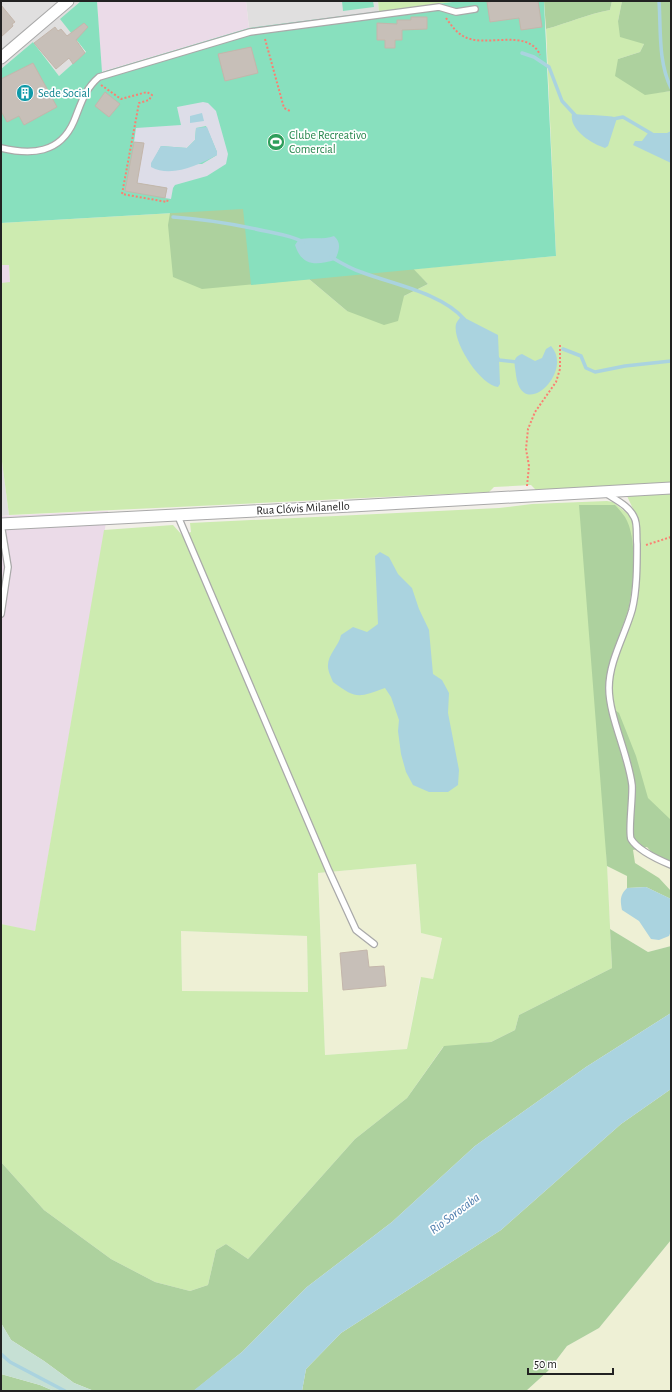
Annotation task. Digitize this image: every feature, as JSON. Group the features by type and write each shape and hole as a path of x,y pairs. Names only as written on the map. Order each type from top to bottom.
{"street":[{"path":"1,58 68,1"},
{"name":"Rua Clóvis Milanello","path":"1,524 528,497 671,488"}],"lane":[{"path":"1,148 33,153 53,146 69,130 83,96 99,77 250,32 439,7 456,12 475,9"},
{"path":"605,492 626,507 634,517 637,554 632,609 613,666 609,688 610,705 628,762 632,786 633,801 630,835 632,840 654,858 671,865"},
{"path":"177,514 329,872 356,930 374,944"},
{"path":"1,524 8,567 1,614"}],"path":[{"path":"439,7 453,27 463,36 480,41 519,41 532,45 540,55"},
{"path":"263,30 284,108 290,111"},
{"path":"95,81 121,99 147,92 151,93 151,99 139,103 122,194 167,202 168,199"},
{"path":"528,497 527,434 532,416 556,382 560,369 560,343"},
{"path":"637,554 645,545 671,537"}],"shaded area":[{"path":"1,1 81,1 61,19 86,53 59,76 33,42 1,69"},
{"path":"97,1 246,1 249,28 101,72"},
{"path":"246,1 378,1 379,12 249,28"},
{"path":"203,102 208,103 216,111 228,154 226,164 207,176 175,185 171,199 165,198 167,188 137,183 143,143 134,142 136,128 181,125 177,107","holes":["206,126 217,155 202,164 151,165 161,146 187,148 195,140 196,128"]},
{"path":"9,264 10,283 1,283 1,265"},
{"path":"1,454 9,515 1,516"},
{"path":"108,511 35,932 1,924 1,516"}],"green space":[{"name":"Clube Recreativo Comercial","path":"81,1 97,1 102,72 249,28 460,1 544,1 556,256 251,285 243,209 1,223 1,69 33,42 59,76 86,52 60,19"},
{"path":"342,1 373,1 374,7 343,11"},
{"path":"378,1 460,1 379,12"},
{"path":"544,1 612,1 610,10 546,29"},
{"path":"612,1 622,1 618,21 644,44 640,52 618,59 645,94 671,91 671,484 537,491 531,485 494,487 489,492 9,515 1,454 1,283 10,282 9,265 1,265 1,223 243,209 251,284 309,279 347,311 404,296 428,284 413,269 556,256 546,29 610,10"},
{"path":"622,1 671,1 671,91 645,95 615,76 618,59 640,52 644,44 620,37 618,21"},
{"path":"212,194 405,260 428,284 404,296 398,321 384,325 347,311 309,279 202,289 173,277 168,225 170,213 189,199"},
{"path":"671,493 671,821 605,822 612,968 519,1015 515,1030 491,1042 443,1047 407,1098 355,1139 248,1259 226,1244 216,1250 208,1285 190,1291 155,1282 111,1259 44,1210 1,1162 1,924 35,931 104,530 173,525 182,535 191,532 190,523 499,508 532,504 607,501 613,502 628,514 634,511 627,496","holes":["416,864 421,933 442,938 433,979 421,977 407,1049 325,1055 318,873","181,931 307,936 308,992 182,991"]},
{"path":"579,505 615,505 625,517 632,537 634,563 632,589 628,610 609,667 607,678 608,705 619,713 636,756 648,798 671,820 671,863 655,856 647,847 633,850 635,863 659,878 671,891 671,899 646,887 627,888 627,876 607,866"},
{"path":"671,821 671,946 648,952 610,929 605,822"},
{"path":"416,864 421,933 442,937 433,979 420,978 407,1049 325,1055 318,873"},
{"path":"610,929 648,952 671,946 671,1013 586,1067 475,1146 392,1222 307,1287 242,1352 195,1390 94,1391 74,1383 44,1361 11,1340 1,1323 1,1162 44,1210 111,1259 155,1282 190,1291 208,1285 216,1250 226,1244 248,1259 355,1139 407,1098 444,1046 491,1042 515,1030 519,1015 612,968"},
{"path":"181,931 307,936 308,992 182,991"},
{"path":"671,1089 671,1240 599,1328 567,1346 548,1371 526,1391 302,1391 306,1369 341,1333 501,1230 621,1124"},
{"path":"671,1240 671,1391 526,1391 548,1371 567,1346 599,1328"},
{"path":"1,1323 11,1340 44,1361 74,1383 94,1391 54,1391 40,1385 1,1374"},
{"path":"1,1374 40,1385 54,1391 1,1391"}],"water":[{"path":"202,113 204,121 190,123 190,116"},
{"path":"572,114 617,118 608,146 605,148 582,136 574,126"},
{"path":"207,127 217,155 202,163 176,171 159,170 151,167 151,163 161,146 187,148 195,140 196,128"},
{"path":"671,131 671,163 633,145 635,141 642,141 648,133 667,133"},
{"path":"334,236 338,241 339,250 335,260 328,262 311,263 306,261 298,252 295,245 299,239 326,238"},
{"path":"461,316 498,335 500,384 498,387 483,379 469,362 463,351 458,341 456,332 456,324"},
{"path":"551,346 556,356 557,366 553,377 547,386 539,392 531,395 523,392 517,380 515,363 516,358 522,354 535,361 542,358 546,349"},
{"path":"380,552 389,557 398,574 412,588 419,609 429,630 433,674 442,680 449,693 448,713 459,770 458,785 448,792 429,792 413,785 406,772 401,754 398,731 399,720 391,697 385,688 363,695 353,694 333,682 328,670 329,658 341,635 353,627 367,632 378,624 375,556"},
{"path":"646,887 671,899 671,931 669,936 659,940 651,939 639,921 622,910 621,898 627,888"},
{"name":"Rio Sorocaba","path":"671,1013 671,1089 621,1124 501,1230 341,1333 306,1369 302,1391 193,1391 242,1352 307,1287 392,1222 475,1146 586,1067"}],"building":[{"path":"538,1 542,27 521,30 519,18 490,22 487,2"},
{"path":"1,5 15,22 12,24 13,26 1,37"},
{"path":"411,17 427,17 427,29 402,30 402,40 395,40 395,48 385,48 385,40 377,40 377,23 397,24 397,20 411,20"},
{"path":"84,23 88,27 76,40 85,53 73,64 69,58 56,69 34,43 55,27 58,31 61,29 67,36"},
{"path":"251,47 258,73 225,81 218,54"},
{"name":"Sede Social","path":"33,63 57,107 24,125 19,116 7,122 1,111 1,79"},
{"path":"105,92 120,104 109,117 95,106"},
{"path":"134,142 144,143 137,183 167,188 165,198 125,191"},
{"path":"367,950 369,967 384,966 386,986 343,990 340,953"}],"waterway":[{"path":"659,1 662,56 671,88"},
{"path":"522,53 534,57 549,67 562,101 575,115"},
{"path":"613,119 623,117 652,134"},
{"path":"173,217 208,220 242,226 289,236 303,242"},
{"path":"331,257 357,271 416,290 443,302 455,310 464,319"},
{"path":"563,349 581,356 586,368 595,372 625,366 671,361"},
{"path":"497,357 499,360 517,362"},
{"path":"1,1354 10,1362 65,1391"}],"place":[{"name":"Sede Social","path":"25,93"},
{"name":"Clube Recreativo Comercial","path":"276,142"}]}
